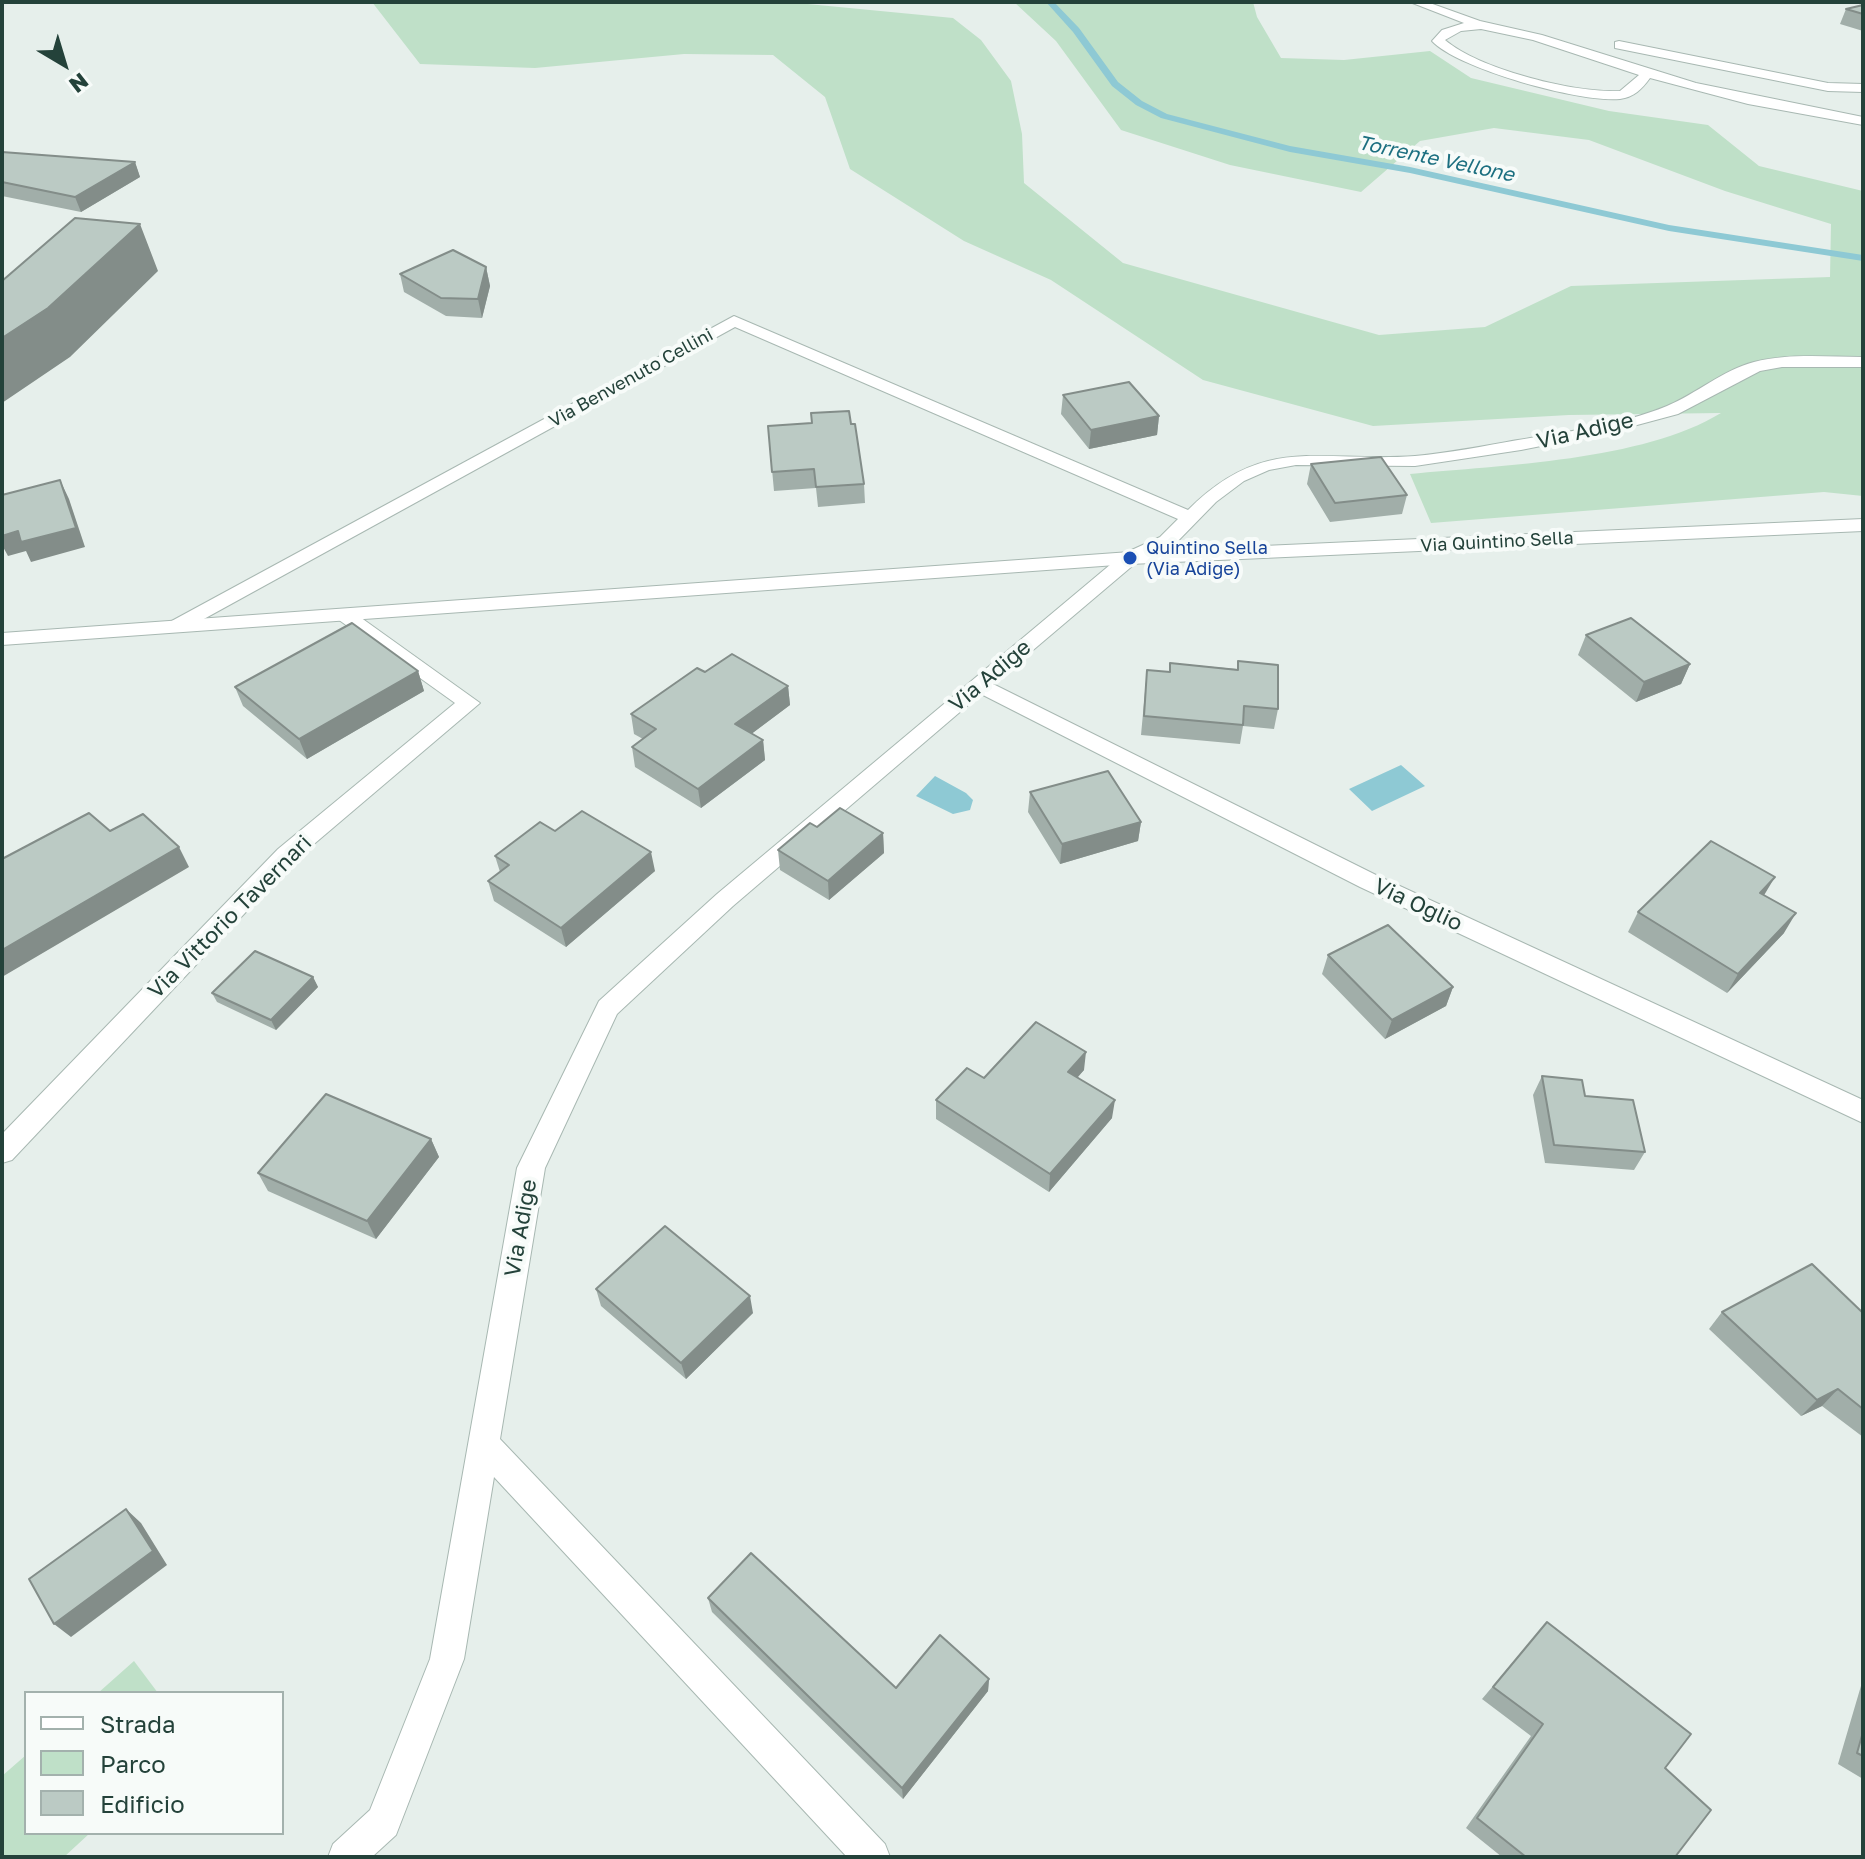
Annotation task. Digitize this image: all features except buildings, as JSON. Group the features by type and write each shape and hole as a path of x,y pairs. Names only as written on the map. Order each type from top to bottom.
{"street":[{"path":"1416,2 1719,95 1863,121"},
{"path":"1484,25 1452,29 1438,41 1442,48 1467,59 1577,92 1620,95 1634,90 1646,74"},
{"path":"1619,45 1828,87 1863,88"},
{"name":"Via Benvenuto Cellini","path":"175,627 734,321 1191,518"},
{"name":"Via Adige","path":"346,1857 383,1822 447,1659 531,1168 608,1008 725,900 979,685 1130,558 1167,541 1210,498 1238,477 1264,466 1296,460 1415,461 1521,445 1611,427 1672,410 1755,367 1782,362 1863,362"},
{"name":"Via Quintino Sella","path":"1130,558 1863,525"},
{"name":"Via Benvenuto Cellini","path":"2,639 1130,558"},
{"name":"Via Vittorio Tavernari","path":"2,1152 286,855 469,703 346,616"},
{"name":"Via Oglio","path":"979,685 1368,881 1863,1112"},
{"path":"484,1444 872,1857"}],"green space":[{"path":"372,2 787,2 953,18 981,40 1011,81 1022,134 1024,183 1123,263 1379,335 1485,327 1571,286 1830,277 1831,224 1725,191 1589,140 1494,128 1420,141 1361,192 1230,165 1121,130 1056,41 1014,2 1253,2 1257,17 1281,58 1344,60 1430,51 1471,78 1609,111 1708,125 1759,166 1863,191 1863,496 1824,492 1431,523 1410,474 1528,463 1612,451 1652,442 1721,413 1569,415 1373,426 1203,380 1051,280 964,241 850,169 825,97 773,55 684,54 535,68 420,64"},
{"path":"134,1661 156,1691 100,1691"},
{"path":"24,1757 24,1835 88,1835 64,1857 2,1857 2,1776"}],"water":[{"path":"1401,765 1425,786 1372,811 1349,789"},
{"path":"935,776 966,793 973,800 970,810 953,814 916,796"}],"waterway":[{"name":"Torrente Vellone","path":"1050,2 1076,30 1115,84 1139,103 1164,116 1290,149 1410,170 1669,228 1863,258"}],"place":[{"name":"Quintino Sella (Via Adige)","path":"1130,558"}]}
